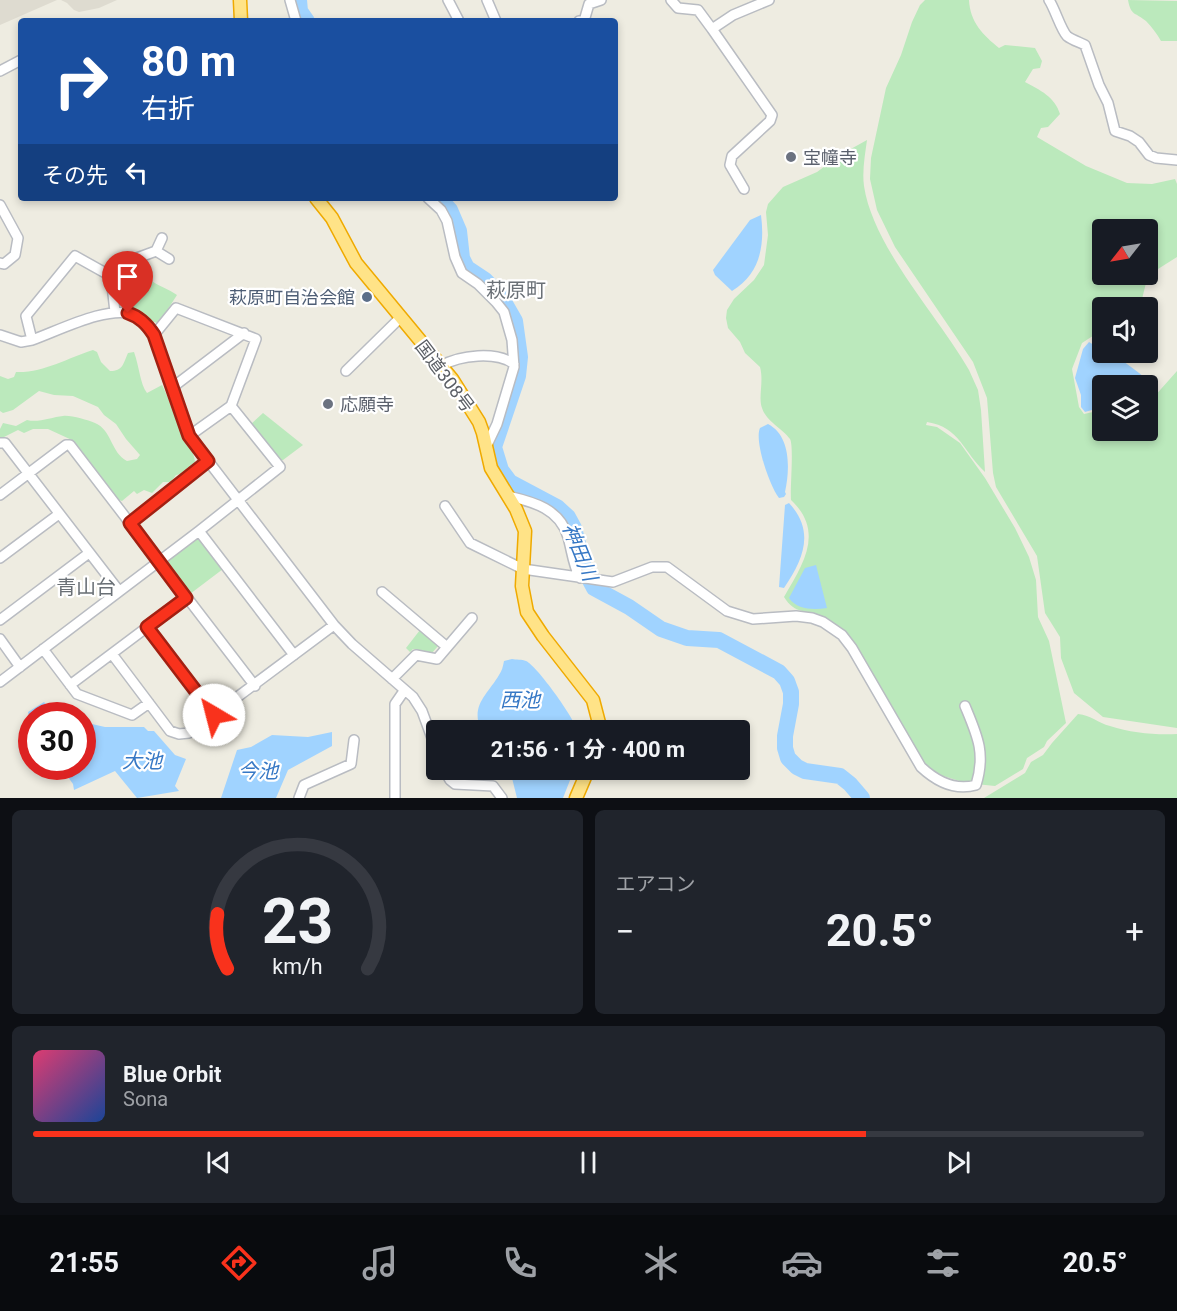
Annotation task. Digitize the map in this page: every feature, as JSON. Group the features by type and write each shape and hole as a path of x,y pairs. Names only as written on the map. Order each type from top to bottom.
{"highway":[{"path":"240,0 241,18"},
{"name":"国道308号","path":"318,201 332,218 356,263 441,366 463,395 479,422 491,468 521,519 525,531 523,595 527,612 593,700 598,720"},
{"path":"576,798 584,780"}],"street":[{"path":"290,0 295,18"},
{"path":"448,0 457,18"},
{"path":"488,0 495,18"},
{"path":"584,18 587,2 601,0"},
{"path":"671,0 678,8 698,10 771,115 770,121 732,156 730,165 744,189"},
{"path":"712,29 733,15 769,0"},
{"path":"1049,0 1063,31 1069,38 1085,45 1108,103 1114,131 1130,136 1139,142 1149,155 1177,160"},
{"path":"0,71 18,62"},
{"path":"431,201 441,210 447,221 455,257 462,273 478,284 504,312 512,340 514,365 497,424 486,445"},
{"path":"0,205 18,238 15,255 4,264 0,264"},
{"path":"109,275 137,258 156,251 162,238"},
{"path":"156,251 169,259"},
{"path":"32,340 26,316 75,256 109,275 116,312"},
{"path":"154,335 176,308 257,340 231,406 189,436"},
{"path":"0,334 21,342 32,340 116,312 137,316 148,326 154,335 189,436 334,625 413,697 426,722"},
{"path":"346,371 400,318"},
{"path":"173,387 244,333"},
{"path":"441,366 452,360 471,356 508,360 514,365 526,368"},
{"path":"0,682 280,467 231,406"},
{"path":"0,443 5,443 119,591"},
{"path":"0,495 66,445 70,445 255,686"},
{"path":"130,523 208,461"},
{"path":"508,496 544,507 562,523 567,534 574,566 580,578"},
{"path":"445,506 470,543 523,569 613,582 652,567 667,567 727,610 740,616 753,619 796,616 823,622 842,635 852,648 921,767 938,781 962,787 976,785 981,756 978,737 965,706"},
{"path":"0,558 59,514"},
{"path":"199,531 294,655"},
{"path":"0,620 89,553"},
{"path":"382,592 447,647"},
{"path":"70,685 186,598"},
{"path":"392,679 416,655 437,659 472,618"},
{"path":"112,654 170,731 179,734 189,733 334,625"},
{"path":"147,627 214,715"},
{"path":"0,639 20,667"},
{"path":"43,649 77,694 132,715 149,703"},
{"path":"396,798 395,704 404,691"},
{"path":"299,798 304,785 351,764 354,740"},
{"path":"450,780 455,784 493,786 502,798"}],"shaded area":[{"path":"0,0 57,0 0,25"},
{"path":"61,0 117,0 99,8 79,12"}],"green space":[{"path":"925,0 969,0 972,15 978,27 999,48 1005,45 1035,48 1042,61 1040,68 1033,69 1025,82 1051,99 1060,114 1048,127 1041,128 1037,137 1086,166 1127,183 1152,184 1175,179 1177,184 1177,257 1158,269 1158,219 1092,219 1092,285 1146,285 1142,297 1092,297 1092,336 1082,343 1072,369 1079,407 1084,414 1092,412 1092,441 1158,441 1158,392 1177,371 1177,728 1103,717 1074,693 1061,658 1060,637 1045,613 1037,556 996,487 987,398 973,362 895,247 877,210 870,179 871,158 886,88 901,55 912,22"},
{"path":"1128,0 1177,1 1177,41 1161,41 1146,21 1132,11"},
{"path":"867,140 864,186 880,233 908,281 956,349 978,390 985,472 954,435 947,429 927,422 926,425 937,427 960,443 985,478 1015,528 1029,557 1036,580 1038,617 1049,641 1066,723 1047,741 1044,747 1027,758 1023,769 995,786 966,783 940,775 927,767 856,645 832,622 792,607 784,597 804,560 809,536 807,524 801,512 791,500 791,443 787,435 764,413 761,404 760,367 745,353 740,342 728,328 726,318 727,310 734,299 754,280 764,265 768,235 766,212 768,204 783,187 817,172 840,155"},
{"path":"139,270 153,282 177,295 159,323 153,322 136,309 121,306 117,300 115,280"},
{"path":"93,350 97,352 101,362 110,371 120,368 128,353 134,352 147,393 162,385 193,454 195,462 185,473 176,475 171,482 163,482 152,493 144,490 137,494 134,491 122,501 119,500 74,441 48,429 33,429 24,433 18,430 0,439 0,429 3,423 16,426 27,420 36,421 70,416 101,426 122,457 127,461 137,459 140,455 116,424 98,407 73,396 39,391 13,410 3,413 0,411 0,376 8,379 14,377 16,372 46,368"},
{"path":"263,413 303,445 283,460 278,460 251,424"},
{"path":"196,538 201,539 223,569 190,594 168,564 168,558"},
{"path":"420,630 438,646 432,653 413,649 410,652 406,648"},
{"path":"1078,714 1126,730 1152,734 1177,734 1177,798 984,798 1025,773 1031,762 1043,755"}],"water":[{"path":"761,215 761,248 755,268 732,291 715,275 713,270 750,220"},
{"path":"1089,342 1092,344 1092,363 1125,363 1141,375 1092,375 1092,410 1085,412 1081,407 1081,395 1075,378 1083,349"},
{"path":"768,424 781,436 787,454 786,494 779,498 767,474 759,443 760,428"},
{"path":"789,503 802,524 804,545 797,566 784,588 779,587 785,505"},
{"path":"816,565 827,608 811,609 796,605 789,598 805,568"},
{"name":"西池","path":"523,660 531,665 572,720 478,720 482,700 500,673 504,661"},
{"name":"大池","path":"96,725 144,727 148,731 154,731 175,755 186,759 175,786 179,791 137,798 115,771 96,780"},
{"name":"今池","path":"332,732 332,746 288,770 276,798 221,798 237,750 251,747 272,735 308,737"},
{"name":"大池","path":"70,780 96,780 74,790"},
{"path":"512,780 570,780 563,798 517,798"}],"waterway":[{"name":"神田川","path":"299,0 300,11 305,18"},
{"name":"神田川","path":"442,201 450,210 459,231 462,258 467,268 485,280 500,295 515,321 520,357 518,376 494,447 501,470 510,482 557,507 568,517 574,528 585,571 594,588 629,607 661,629 687,638 719,640 779,672 787,681 791,692 785,736 788,758 805,771 840,776 862,798"}],"place":[{"name":"宝幢寺","path":"791,157"},
{"name":"萩原町自治会館","path":"367,297"},
{"name":"応願寺","path":"328,404"}],"district":[{"name":"萩原町","path":"516,290"},
{"name":"青山台","path":"86,587"}],"route":[{"path":"128,313 137,316 154,335 189,436 208,461 130,523 186,598 147,627 214,715"}]}
